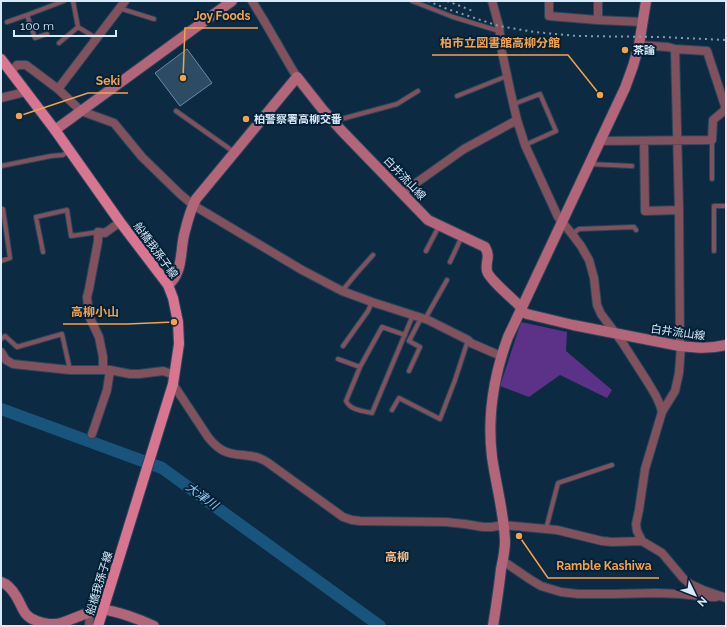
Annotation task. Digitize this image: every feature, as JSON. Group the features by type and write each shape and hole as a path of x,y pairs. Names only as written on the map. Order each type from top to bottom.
{"main road":[{"name":"船橋我孫子線","path":"1,59 168,285 173,298 178,322 179,344 174,380 98,626"}],"street":[{"path":"58,89 118,8 125,1"},
{"path":"54,130 232,1"},
{"path":"168,285 174,280 178,271 184,236 196,199 297,77 252,1"},
{"path":"492,1 517,120 525,144 558,217 581,246 589,260 594,278 597,305 601,314 622,342 656,396 662,412"},
{"path":"548,1 549,16 643,22"},
{"path":"598,1 598,20"},
{"path":"493,626 505,543 490,433 492,400 501,356 508,337 588,164 625,88 639,45 646,1"},
{"path":"600,141 712,140 713,120 726,109 708,51 639,45"},
{"path":"621,542 628,537 636,524 645,469 662,412 675,391 679,372 681,346 675,49"},
{"path":"11,72 17,65 26,65 58,89 81,111 114,123 142,157 193,205 302,270 342,291 420,318 468,340 470,343 501,356"},
{"name":"白井流山線","path":"297,77 323,110 428,220 485,247 488,252 487,272 491,278 521,307 520,311 573,325 681,346 712,348 726,345"},
{"path":"1,98 25,92"},
{"path":"402,193 464,149 517,120"},
{"path":"644,140 645,211 679,210"},
{"path":"92,434 107,390 106,370 99,338 89,316 87,297 98,241 98,232 105,232 120,222"},
{"path":"1,352 6,360 13,364 70,370 106,370 130,374 163,371 174,380 213,444 226,453 252,456 267,462 343,517 360,521 446,522 483,527 503,525 569,532 602,541 642,542 662,553 690,584 724,597"},
{"path":"636,524 637,531 642,542"},
{"path":"502,561 542,586 561,592 578,594 680,594 711,598 724,597"},
{"path":"1,582 16,596 24,612 30,618 37,621 54,624 61,623 90,612 104,609 154,626"},
{"path":"90,612 90,626"}],"lane":[{"path":"7,22 64,1"},
{"path":"73,1 78,27 96,38"},
{"path":"412,1 453,17 499,31"},
{"path":"118,8 154,19"},
{"path":"27,15 36,38 47,34"},
{"path":"59,43 78,27"},
{"path":"457,96 508,76"},
{"path":"334,122 397,104 418,91"},
{"path":"514,104 540,94 556,132 525,144"},
{"path":"176,111 234,152"},
{"path":"712,140 712,179"},
{"path":"1,166 63,155 69,151"},
{"path":"588,164 632,166"},
{"path":"714,251 714,206 726,206"},
{"path":"1,209 3,209 10,258 1,261"},
{"path":"43,252 36,217 67,210 71,236 98,232"},
{"path":"426,251 439,225"},
{"path":"572,234 579,229 634,227 636,230"},
{"path":"450,262 462,236"},
{"path":"342,291 373,256"},
{"path":"405,335 382,327 360,367 346,400 347,404 357,410 372,413 405,335 420,318 447,280"},
{"path":"343,346 368,311 372,302"},
{"path":"409,371 420,347 409,341 420,318"},
{"path":"1,339 5,336 17,347 62,334 70,370"},
{"path":"392,410 399,398 440,419 468,340"},
{"path":"338,359 360,367"},
{"path":"546,529 558,483 612,465"}],"shaded area":[{"path":"521,322 567,332 566,351 612,390 607,398 560,375 529,397 500,386"}],"building":[{"path":"187,49 212,83 180,106 155,73"}],"waterway":[{"name":"大津川","path":"1,409 162,468 380,626"}],"railway":[{"path":"428,1 447,9 499,26 534,32 577,36 661,37 726,40"},
{"path":"447,1 473,11"}],"place":[{"name":"茶論","path":"625,50"},
{"name":"Joy Foods","path":"183,78"},
{"name":"柏市立図書館高柳分館","path":"600,95"},
{"name":"Seki","path":"19,116"},
{"name":"柏警察署高柳交番","path":"246,119"},
{"name":"高柳小山","path":"174,322"},
{"name":"Ramble Kashiwa","path":"519,536"}],"district":[{"name":"高柳","path":"397,557"}]}
